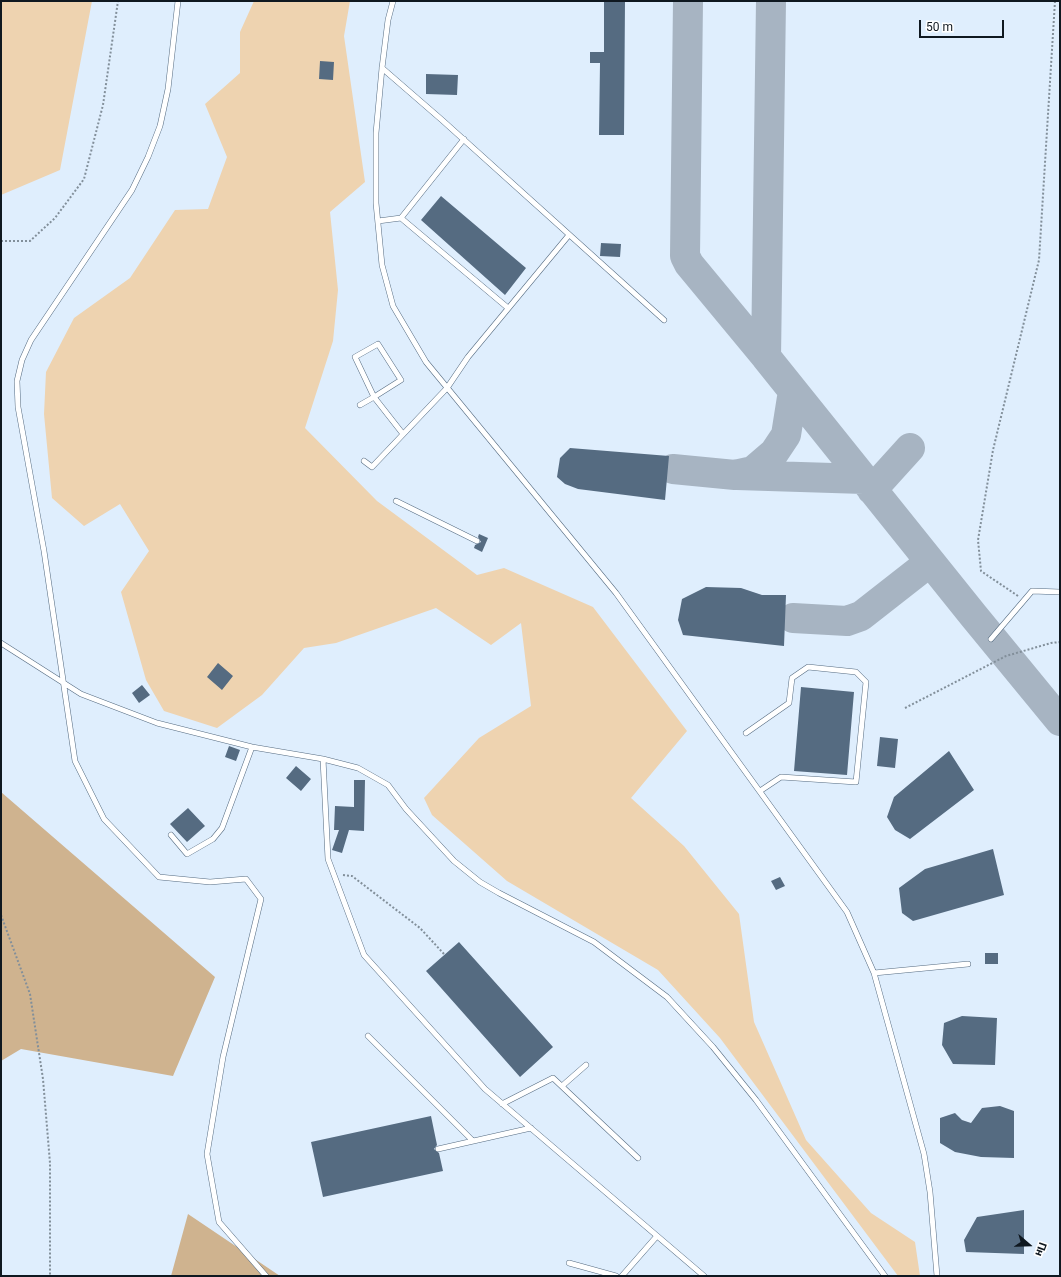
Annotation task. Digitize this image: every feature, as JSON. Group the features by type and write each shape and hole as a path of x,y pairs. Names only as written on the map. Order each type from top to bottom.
{"lane":[{"path":"178,1 168,89 160,126 148,157 132,190 31,340 22,360 17,381 18,407 44,551 62,682 75,761 104,819 160,877 210,882 246,879 261,899 223,1057 207,1154 219,1222 266,1276"},
{"path":"393,1 388,20 376,133 378,221 382,265 393,306 426,362 616,593 847,912 874,972 924,1154 930,1192 937,1276"},
{"path":"382,68 664,320"},
{"path":"378,221 401,218 464,140"},
{"path":"401,218 508,308"},
{"path":"364,461 372,467 447,388 468,356 569,235"},
{"path":"360,404 374,397 401,380 378,344 355,357 374,397 403,434"},
{"path":"396,501 477,541"},
{"path":"991,639 1032,591 1060,592"},
{"path":"1,643 81,694 157,723 252,747 323,759 358,768 388,785 406,809 454,861 480,882 594,942 667,997 713,1047 756,1100 885,1276"},
{"path":"746,733 789,703 792,678 808,667 856,672 866,682 856,782 781,777 760,791"},
{"path":"171,835 187,854 213,839 222,828 252,747"},
{"path":"323,759 328,859 364,955 485,1089 704,1276"},
{"path":"874,972 968,964"},
{"path":"368,1036 473,1141"},
{"path":"562,1086 586,1065"},
{"path":"502,1104 553,1078 638,1158"},
{"path":"438,1149 531,1128"},
{"path":"622,1276 657,1236"},
{"path":"569,1263 616,1276"}],"path":[{"path":"1,241 30,241 55,218 84,179 103,105 118,1"},
{"path":"1024,600 981,571 978,540 993,450 1039,260 1055,1"},
{"path":"906,708 1006,656 1051,643 1060,642"},
{"path":"334,874 352,876 420,928 444,954"},
{"path":"1,915 30,994 43,1079 50,1163 50,1276"}],"shaded area":[{"path":"1,1 92,1 60,170 1,195"},
{"path":"254,1 350,1 344,36 365,182 330,212 338,290 333,341 305,428 377,501 477,575 504,568 593,607 687,731 631,798 684,846 739,914 754,1022 806,1140 871,1213 915,1242 920,1276 898,1276 720,1038 658,970 507,881 432,815 424,798 479,738 531,706 521,623 491,645 436,608 336,643 304,648 262,695 217,728 164,711 146,680 121,592 149,551 120,504 84,526 52,498 44,414 46,372 74,318 130,278 175,210 208,209 227,157 205,104 240,73 240,32"},
{"path":"1,792 215,977 173,1076 21,1049 1,1061"},
{"path":"188,1214 280,1276 171,1276"}],"building":[{"path":"604,1 625,1 624,135 599,135 600,63 590,63 590,52 604,52"},
{"path":"320,61 334,62 333,80 319,79"},
{"path":"426,74 458,75 457,95 426,94"},
{"path":"441,196 526,268 505,295 421,220"},
{"path":"601,243 621,244 620,257 600,256"},
{"path":"570,448 669,456 665,500 578,489 565,484 557,477 560,458"},
{"path":"479,534 488,538 482,552 474,548 475,545 481,542 478,537"},
{"path":"706,587 741,588 762,595 786,595 784,646 683,635 678,620 682,599"},
{"path":"218,663 233,676 222,690 207,677"},
{"path":"142,685 150,695 139,703 132,693"},
{"path":"801,687 854,692 847,775 794,771"},
{"path":"880,737 898,739 895,768 877,766"},
{"path":"229,746 240,750 236,761 225,757"},
{"path":"949,751 974,790 910,839 895,830 887,817 894,797"},
{"path":"296,766 311,779 301,791 286,778"},
{"path":"354,780 365,780 364,831 349,830 342,853 332,850 339,830 334,830 335,806 354,807"},
{"path":"188,808 205,826 187,842 170,824"},
{"path":"993,849 1004,895 913,921 902,913 899,888 925,869"},
{"path":"780,877 785,886 776,890 771,881"},
{"path":"459,942 553,1047 520,1077 426,971"},
{"path":"985,953 998,953 998,964 985,964"},
{"path":"962,1016 997,1018 995,1065 953,1064 942,1045 944,1023"},
{"path":"1000,1106 1014,1111 1014,1158 981,1157 955,1152 940,1143 940,1118 955,1113 962,1120 971,1123 982,1108"},
{"path":"431,1116 437,1145 434,1149 439,1153 443,1171 323,1197 311,1142"},
{"path":"1024,1210 1024,1254 966,1252 964,1240 977,1217"}],"taxiway":[{"path":"688,1 685,256 689,264 766,357"},
{"path":"771,1 766,357 1060,721"},
{"path":"673,469 735,475 753,471 774,453 786,435 793,391"},
{"path":"872,490 910,448"},
{"path":"737,475 864,479"},
{"path":"793,618 847,621 861,616 930,562"}]}
